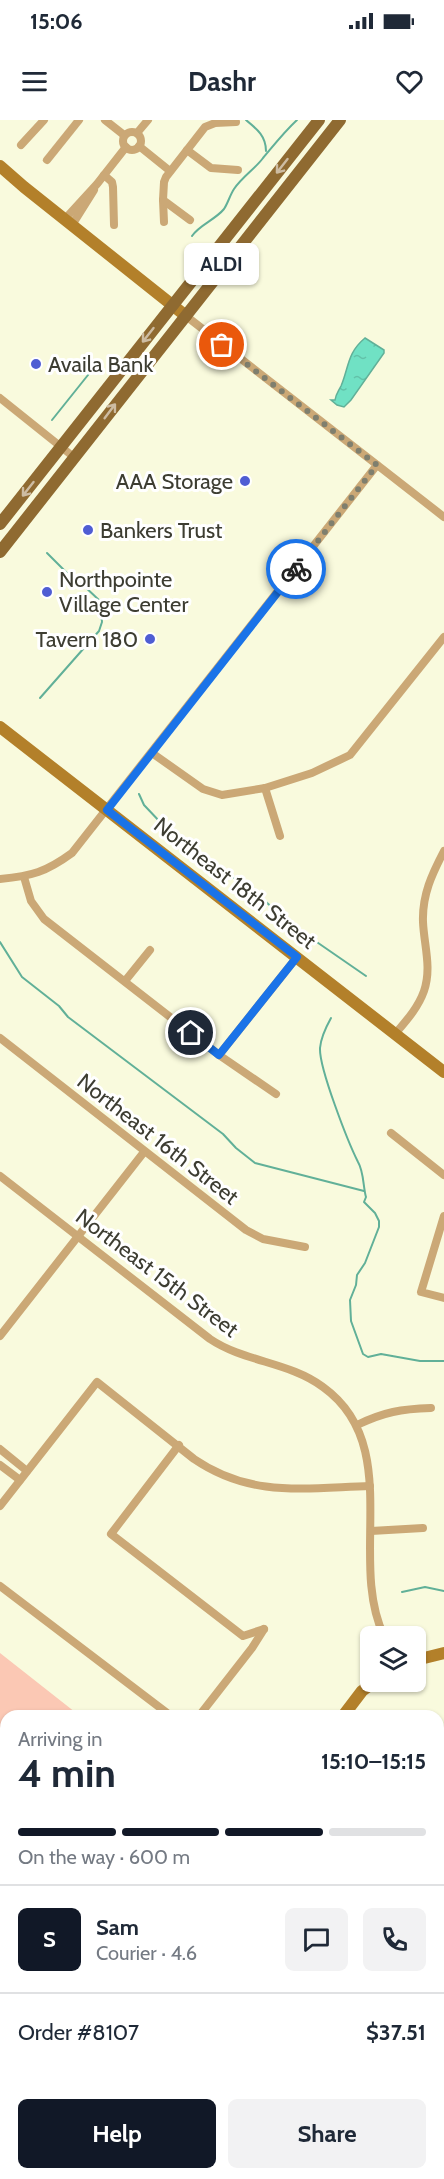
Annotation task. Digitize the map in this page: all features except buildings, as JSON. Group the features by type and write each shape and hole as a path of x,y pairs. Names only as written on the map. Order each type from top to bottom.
{"main road":[{"path":"0,524 319,120"},
{"path":"0,552 340,120"},
{"path":"0,166 186,316"},
{"name":"Northeast 18th Street","path":"0,727 444,1072"},
{"path":"426,1658 444,1653"},
{"path":"348,1710 361,1692"}],"street":[{"path":"21,145 44,120"},
{"path":"47,160 79,120"},
{"path":"105,120 124,135"},
{"path":"137,133 147,120"},
{"path":"164,222 164,182 170,171 209,125 236,122"},
{"path":"124,135 137,133"},
{"path":"137,133 140,139 139,146"},
{"path":"124,135 123,142 126,147 131,150 139,146"},
{"path":"139,146 170,171"},
{"path":"68,222 126,147"},
{"path":"187,150 211,168 238,170"},
{"path":"104,175 112,182 114,225"},
{"path":"163,200 190,220"},
{"path":"186,316 444,517"},
{"path":"0,398 75,458"},
{"path":"0,879 24,877 50,867 72,853 377,465"},
{"path":"152,753 209,792 229,795 265,788 312,773 350,755 444,638"},
{"path":"265,788 280,836"},
{"path":"395,1034 419,1003 427,981 423,909 428,882 444,851"},
{"path":"24,877 31,901 45,919 219,1055 276,1094"},
{"path":"125,981 150,950"},
{"path":"219,1055 297,957"},
{"name":"Northeast 16th Street","path":"0,1038 246,1230 263,1239 305,1247"},
{"path":"391,1133 444,1175"},
{"path":"0,1336 144,1152"},
{"name":"Northeast 15th Street","path":"0,1176 217,1344 241,1355 294,1372 323,1386 343,1405 357,1425 367,1456 370,1486 372,1595 379,1626"},
{"path":"444,1215 421,1292 444,1298"},
{"path":"0,1506 97,1382 207,1468 230,1479 254,1486 286,1488 370,1486"},
{"path":"357,1425 382,1413 395,1410 431,1408"},
{"path":"179,1445 111,1534 243,1636 252,1648"},
{"path":"0,1449 27,1471"},
{"path":"0,1465 20,1480"},
{"path":"371,1532 423,1528"},
{"path":"0,1586 163,1710"},
{"path":"205,1710 264,1629 243,1636"}],"shaded area":[{"path":"0,1653 72,1710 0,1710"}],"water":[{"path":"365,338 384,350 384,353 351,400 344,407 337,405 331,400 335,400 352,355"}],"waterway":[{"path":"246,120 263,137 266,151"},
{"path":"192,236 224,209 238,184 297,120"},
{"path":"52,420 96,365"},
{"path":"40,698 99,631 102,622 100,601 82,584 73,579 47,553"},
{"path":"139,794 144,805 162,824 266,902 295,927 366,976"},
{"path":"0,942 22,977 59,1006 68,1017 223,1134 255,1163 364,1191"},
{"path":"331,1018 320,1048 324,1071 341,1122 361,1170 366,1197 364,1202 375,1213 379,1221 379,1227 365,1263 357,1275 350,1300 351,1321 363,1354 368,1357 381,1354 420,1361 444,1361"},
{"path":"402,1592 425,1587 444,1591"}],"way so far":[{"path":"222,345 377,465 296,569"}],"place":[{"name":"ALDI","path":"222,345"},
{"name":"Availa Bank","path":"36,364"},
{"name":"AAA Storage","path":"245,481"},
{"name":"Bankers Trust","path":"88,530"},
{"name":"Northpointe Village Center","path":"47,592"},
{"name":"Tavern 180","path":"150,639"}],"route":[{"path":"191,1033 219,1055 297,957 107,810 296,569"}]}
